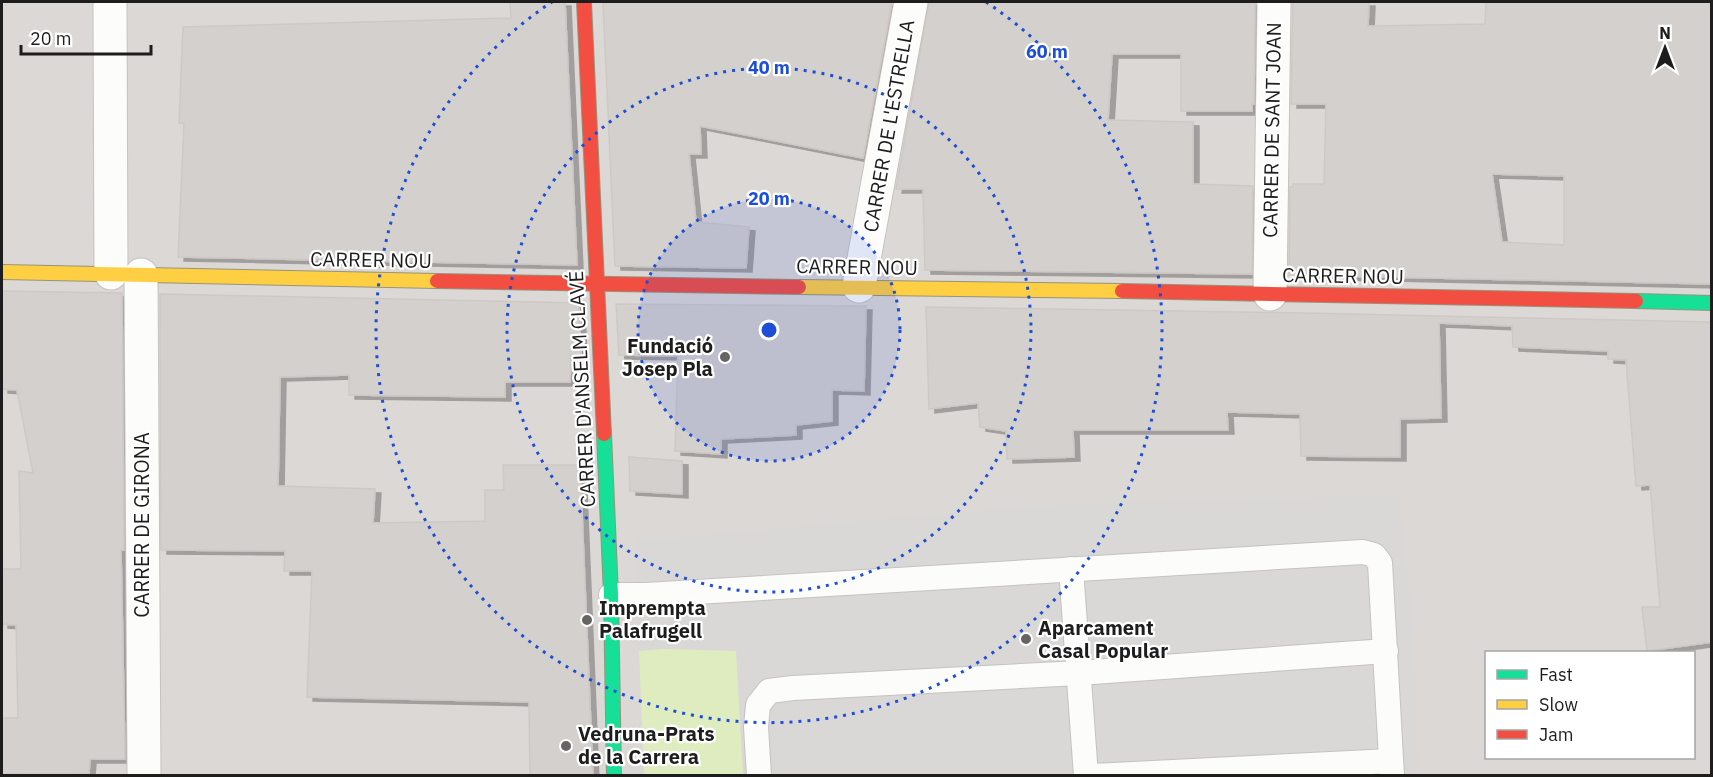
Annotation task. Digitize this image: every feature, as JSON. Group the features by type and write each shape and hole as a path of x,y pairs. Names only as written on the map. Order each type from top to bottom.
{"street":[{"name":"CARRER DE GIRONA","path":"110,2 109,207 126,274 144,776"},
{"name":"CARRER D'ANSELM CLAVÉ","path":"584,2 611,595 614,776"},
{"name":"CARRER DE L'ESTRELLA","path":"858,286 911,2"},
{"name":"CARRER DE SANT JOAN","path":"1270,294 1274,2"},
{"name":"CARRER NOU","path":"2,272 1712,303"}],"lane":[{"path":"611,595 646,595 1363,552 1374,555 1380,563 1391,768 1093,776"},
{"path":"1071,568 1086,776"},
{"path":"759,776 756,727 758,705 769,692 805,687 1078,673 1386,651"}],"shaded area":[{"path":"2,2 1711,2 1711,775 2,776"},
{"name":"Aparcament Casal Popular","path":"1399,497 1413,630 1418,775 743,775 736,651 663,649 639,651 635,537 658,539 1023,507 1221,498"}],"green space":[{"path":"663,649 736,651 743,775 644,775 639,651"}],"building":[{"path":"510,2 565,2 577,265 178,257 184,123 179,123 183,27 511,18"},
{"path":"603,2 892,2 863,158 700,126 701,154 689,154 696,222 749,227 746,268 615,266"},
{"path":"929,2 1255,2 1254,104 1252,104 1252,111 1181,111 1181,54 1112,54 1108,120 1193,122 1193,184 1253,186 1252,274 925,270 923,189 896,189"},
{"path":"1293,2 1369,2 1368,26 1485,24 1486,2 1712,2 1712,284 1289,275 1290,187 1293,187 1293,184 1324,184 1326,104 1291,104","holes":["1492,174 1564,176 1564,245 1502,242"]},
{"path":"2,291 122,293 124,550 121,550 125,759 90,759 89,773 2,774 2,718 18,718 16,625 2,624 2,569 21,569 19,471 33,473 17,390 2,389"},
{"path":"160,294 579,303 581,355 571,355 570,382 505,382 505,397 349,395 349,375 280,377 278,486 375,489 373,523 485,521 485,490 504,490 503,465 580,465 593,776 530,776 529,702 307,697 312,571 284,571 285,551 161,550"},
{"path":"616,304 866,306 864,391 832,390 832,421 796,425 796,435 721,439 721,454 675,451 678,356 619,355"},
{"path":"926,307 1712,322 1712,642 1647,651 1642,607 1660,607 1650,485 1636,486 1626,360 1608,359 1608,351 1513,347 1512,326 1439,323 1441,418 1400,419 1400,457 1301,456 1300,414 1227,412 1228,430 1073,430 1074,457 1007,459 1006,431 980,427 978,403 929,409"},
{"path":"629,457 682,461 682,494 630,491"}],"traffic: fast":[{"path":"1636,301 1712,303"},
{"path":"604,434 611,595 614,776"}],"traffic: slow":[{"path":"2,272 437,281"},
{"path":"799,287 1122,291"}],"traffic: jam":[{"path":"584,2 604,434"},
{"path":"437,281 799,287"},
{"path":"1122,291 1636,301"}],"place":[{"name":"Fundació Josep Pla","path":"725,357"},
{"name":"Imprempta Palafrugell","path":"587,620"},
{"name":"Aparcament Casal Popular","path":"1026,639"},
{"name":"Vedruna-Prats de la Carrera","path":"566,746"}]}
